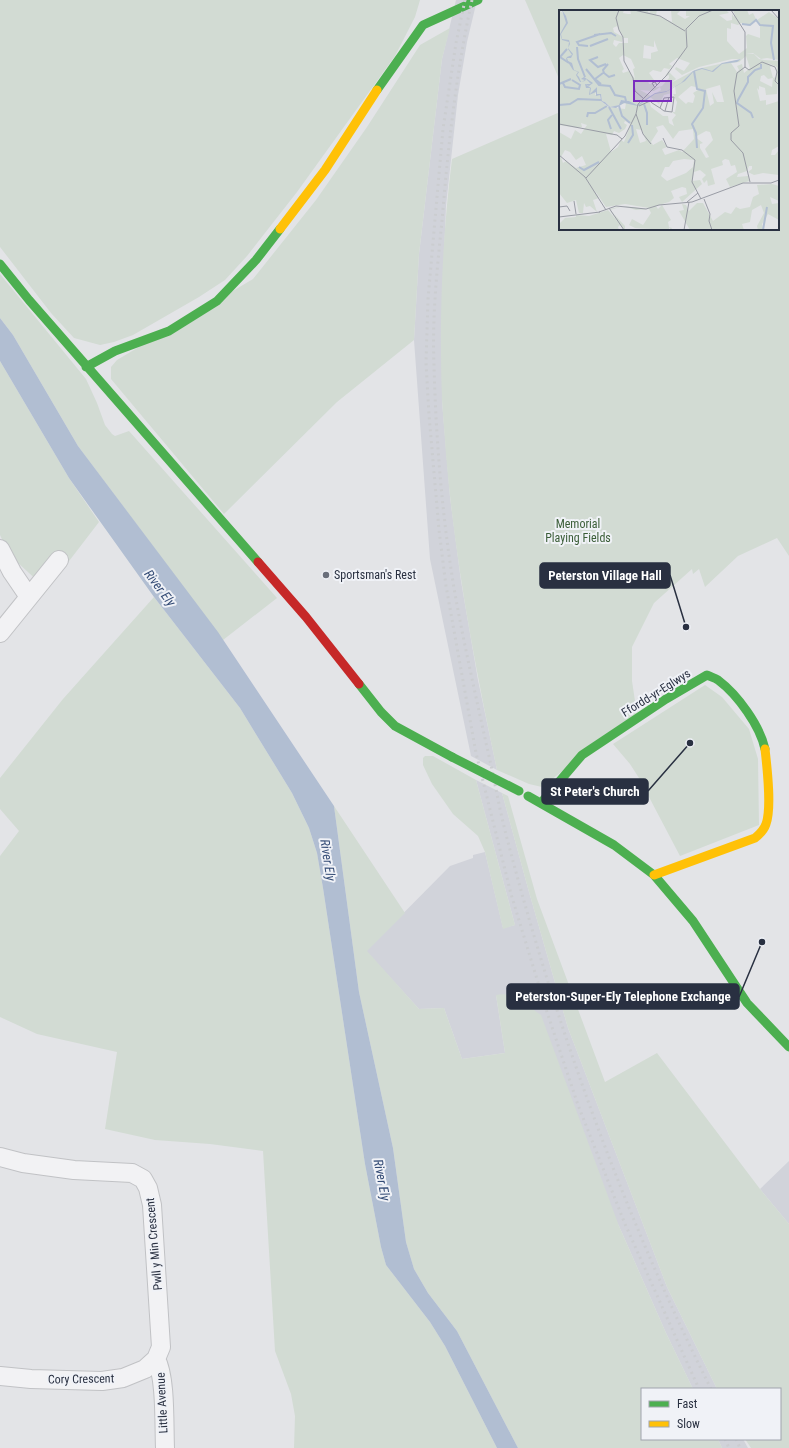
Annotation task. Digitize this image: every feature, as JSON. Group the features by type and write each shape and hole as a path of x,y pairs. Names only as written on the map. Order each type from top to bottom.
{"street":[{"path":"86,367 115,351 169,331 217,301 256,260 325,170 375,93 423,25 478,0"},
{"path":"0,264 86,367 306,617 381,712 395,726 541,803 614,845 654,875 693,921 747,1003 789,1047"},
{"path":"0,549 12,572 29,597"},
{"path":"0,633 59,560"},
{"name":"Ffordd-yr-Eglwys","path":"541,803 582,755 666,699 707,675 717,679 729,690 748,714 757,728 762,741 766,758 769,814 766,825 762,833 755,838 654,875"},
{"name":"Pwll y Min Crescent","path":"0,1158 23,1163 74,1170 132,1173 143,1179 148,1188 152,1205 161,1347 156,1359"},
{"name":"Cory Crescent","path":"0,1376 31,1379 102,1381 123,1378 145,1369 156,1359"},
{"name":"Little Avenue","path":"156,1359 160,1366 162,1380 165,1448"}],"shaded area":[{"path":"456,0 477,0 467,42 458,95 446,206 442,308 442,401 450,497 461,581 478,680 497,770 471,756 430,559 414,340 419,254 442,59"},
{"path":"476,780 502,793 568,1028 667,1287 717,1388 693,1388 666,1333 619,1226 496,995 505,1053 462,1059 444,1008 419,1009 366,951 450,866 473,858 473,855 485,852 503,928 515,925"},
{"path":"789,1161 789,1224 760,1189"},
{"path":"718,1440 744,1440 748,1448 722,1448"}],"green space":[{"path":"0,0 420,0 415,17 395,56 297,192 247,256 225,280 199,297 133,335 100,345 74,338 51,313 0,247"},
{"name":"Memorial Playing Fields","path":"525,0 789,0 789,556 777,538 738,556 705,587 699,569 693,574 692,569 654,603 632,647 632,681 634,702 638,712 542,787 529,784 497,770 481,692 460,574 446,455 441,370 442,279 452,159 559,112 559,230 779,230 779,10 559,10 559,79"},
{"path":"450,28 442,59 419,254 414,340 337,402 224,514 111,379 111,367 117,360 253,279 316,200 367,127 420,45"},
{"path":"0,274 86,379 105,425 112,434 115,436 129,431 277,598 223,640 78,446 13,335 0,318"},
{"path":"0,361 69,478 99,522 43,595 41,584 17,562 6,548 0,535"},
{"path":"154,597 240,708 292,793 309,828 317,853 365,1164 381,1247 386,1265 430,1322 445,1346 497,1448 294,1448 295,1416 291,1394 275,1351 263,1151 210,1144 155,1140 105,1129 117,1052 37,1034 0,1017 0,856 19,831 0,809 0,778 63,699"},
{"path":"705,685 722,697 749,729 758,759 759,825 680,856 639,778 630,764 613,744"},
{"path":"425,756 433,756 476,780 515,925 503,929 485,852 478,836 453,814 432,784 423,765 423,758"},
{"path":"502,793 508,796 537,899 605,1082 657,1053 760,1189 789,1224 789,1448 751,1448 746,1440 781,1440 781,1388 717,1388 667,1287 568,1028"},
{"path":"334,806 405,913 367,951 419,1009 444,1008 462,1059 505,1053 496,995 502,994 514,997 541,1015 619,1226 666,1333 693,1388 641,1388 641,1440 718,1440 722,1448 518,1448 457,1331 428,1293 414,1269 406,1242 393,1148 359,992"}],"water":[{"name":"River Ely","path":"0,318 13,335 78,446 218,632 334,806 359,992 393,1148 406,1242 414,1269 428,1293 457,1331 518,1448 497,1448 445,1346 430,1322 386,1265 381,1247 365,1164 317,853 309,828 292,793 240,708 154,597 69,478 0,361"}],"railway":[{"path":"465,0 456,43 443,129 428,299 426,363 429,415 439,530 446,586 476,753 511,894 547,1012 578,1105 625,1224 699,1388"},
{"path":"472,0 461,55 450,138 434,311 435,393 438,449 446,533 454,588 469,666 505,830 548,982 595,1121 621,1189 649,1257 711,1388"},
{"path":"725,1440 729,1448"},
{"path":"736,1440 740,1448"}],"traffic: fast":[{"path":"377,90 423,25 478,0"},
{"path":"86,367 115,351 169,331 217,301 256,260 280,229"},
{"path":"0,264 29,300 258,562"},
{"path":"541,803 582,755 666,699 707,675 726,686 740,702 753,721 765,749"},
{"path":"359,684 381,712 395,726 452,757"},
{"path":"452,757 519,791"},
{"path":"528,796 614,845 654,875 693,921 747,1003 789,1047"}],"traffic: slow":[{"path":"280,229 325,170 377,90"},
{"path":"654,875 755,838 762,832 766,824 769,808 765,749"}],"traffic: jam":[{"path":"258,562 306,617 359,684"}],"place":[{"name":"Sportsman's Rest","path":"326,575"},
{"name":"Peterston Village Hall","path":"686,627"},
{"name":"St Peter's Church","path":"690,743"},
{"name":"Peterston-Super-Ely Telephone Exchange","path":"762,942"}]}
